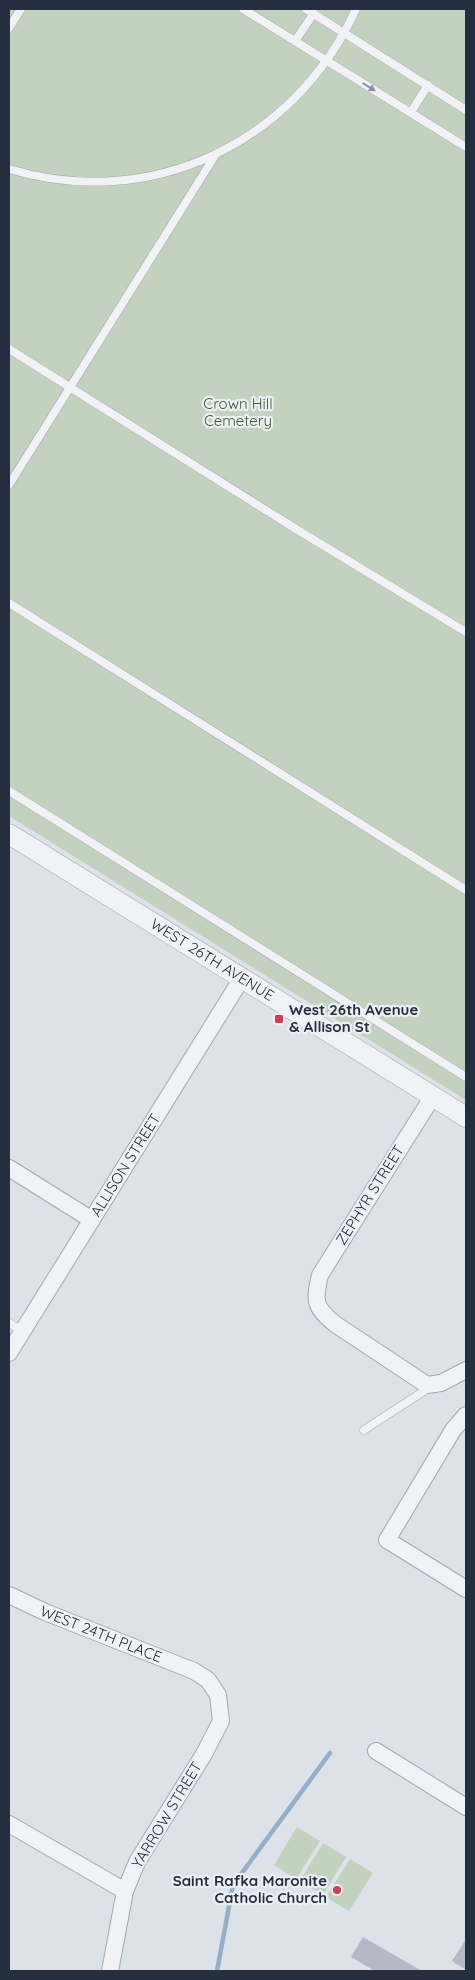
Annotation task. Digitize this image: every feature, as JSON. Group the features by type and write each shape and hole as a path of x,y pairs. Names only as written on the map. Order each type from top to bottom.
{"street":[{"name":"WEST 26TH AVENUE","path":"9,834 466,1117"},
{"name":"ALLISON STREET","path":"9,1353 15,1327 92,1220 242,978"},
{"name":"ZEPHYR STREET","path":"427,1385 335,1324 321,1313 314,1298 320,1275 433,1096"},
{"path":"9,1168 92,1220"},
{"path":"427,1385 441,1383 466,1370"},
{"path":"466,1415 453,1430 387,1540 466,1589"},
{"name":"WEST 24TH PLACE","path":"9,1595 45,1612 194,1671"},
{"name":"YARROW STREET","path":"110,1971 125,1891 137,1862 204,1754 221,1721 218,1695 208,1680 194,1671"},
{"path":"376,1751 466,1807"},
{"path":"9,1824 125,1891"}],"lane":[{"path":"9,28 20,9"},
{"path":"243,9 466,147"},
{"path":"9,169 54,179 113,181 143,178 180,168 216,154 248,137 278,115 304,90 328,61 345,33 356,9"},
{"path":"295,41 310,11 466,110"},
{"path":"411,112 428,85"},
{"path":"9,485 216,154"},
{"path":"9,348 296,529 466,632"},
{"path":"9,603 466,890"},
{"path":"9,791 466,1077"},
{"path":"364,1430 424,1391 427,1385"}],"green space":[{"name":"Crown Hill Cemetery","path":"9,9 466,9 466,1100 9,816"},
{"path":"297,1827 320,1841 296,1879 274,1865"},
{"path":"323,1843 346,1857 323,1895 300,1881"},
{"path":"350,1859 373,1873 349,1911 326,1897"}],"building":[{"path":"363,1937 422,1971 375,1971 351,1957"},
{"path":"466,1939 466,1970 452,1961"}],"waterway":[{"path":"217,1971 233,1885 330,1753"}],"place":[{"name":"West 26th Avenue & Allison St","path":"279,1019"},
{"name":"Saint Rafka Maronite Catholic Church","path":"337,1890"}]}
